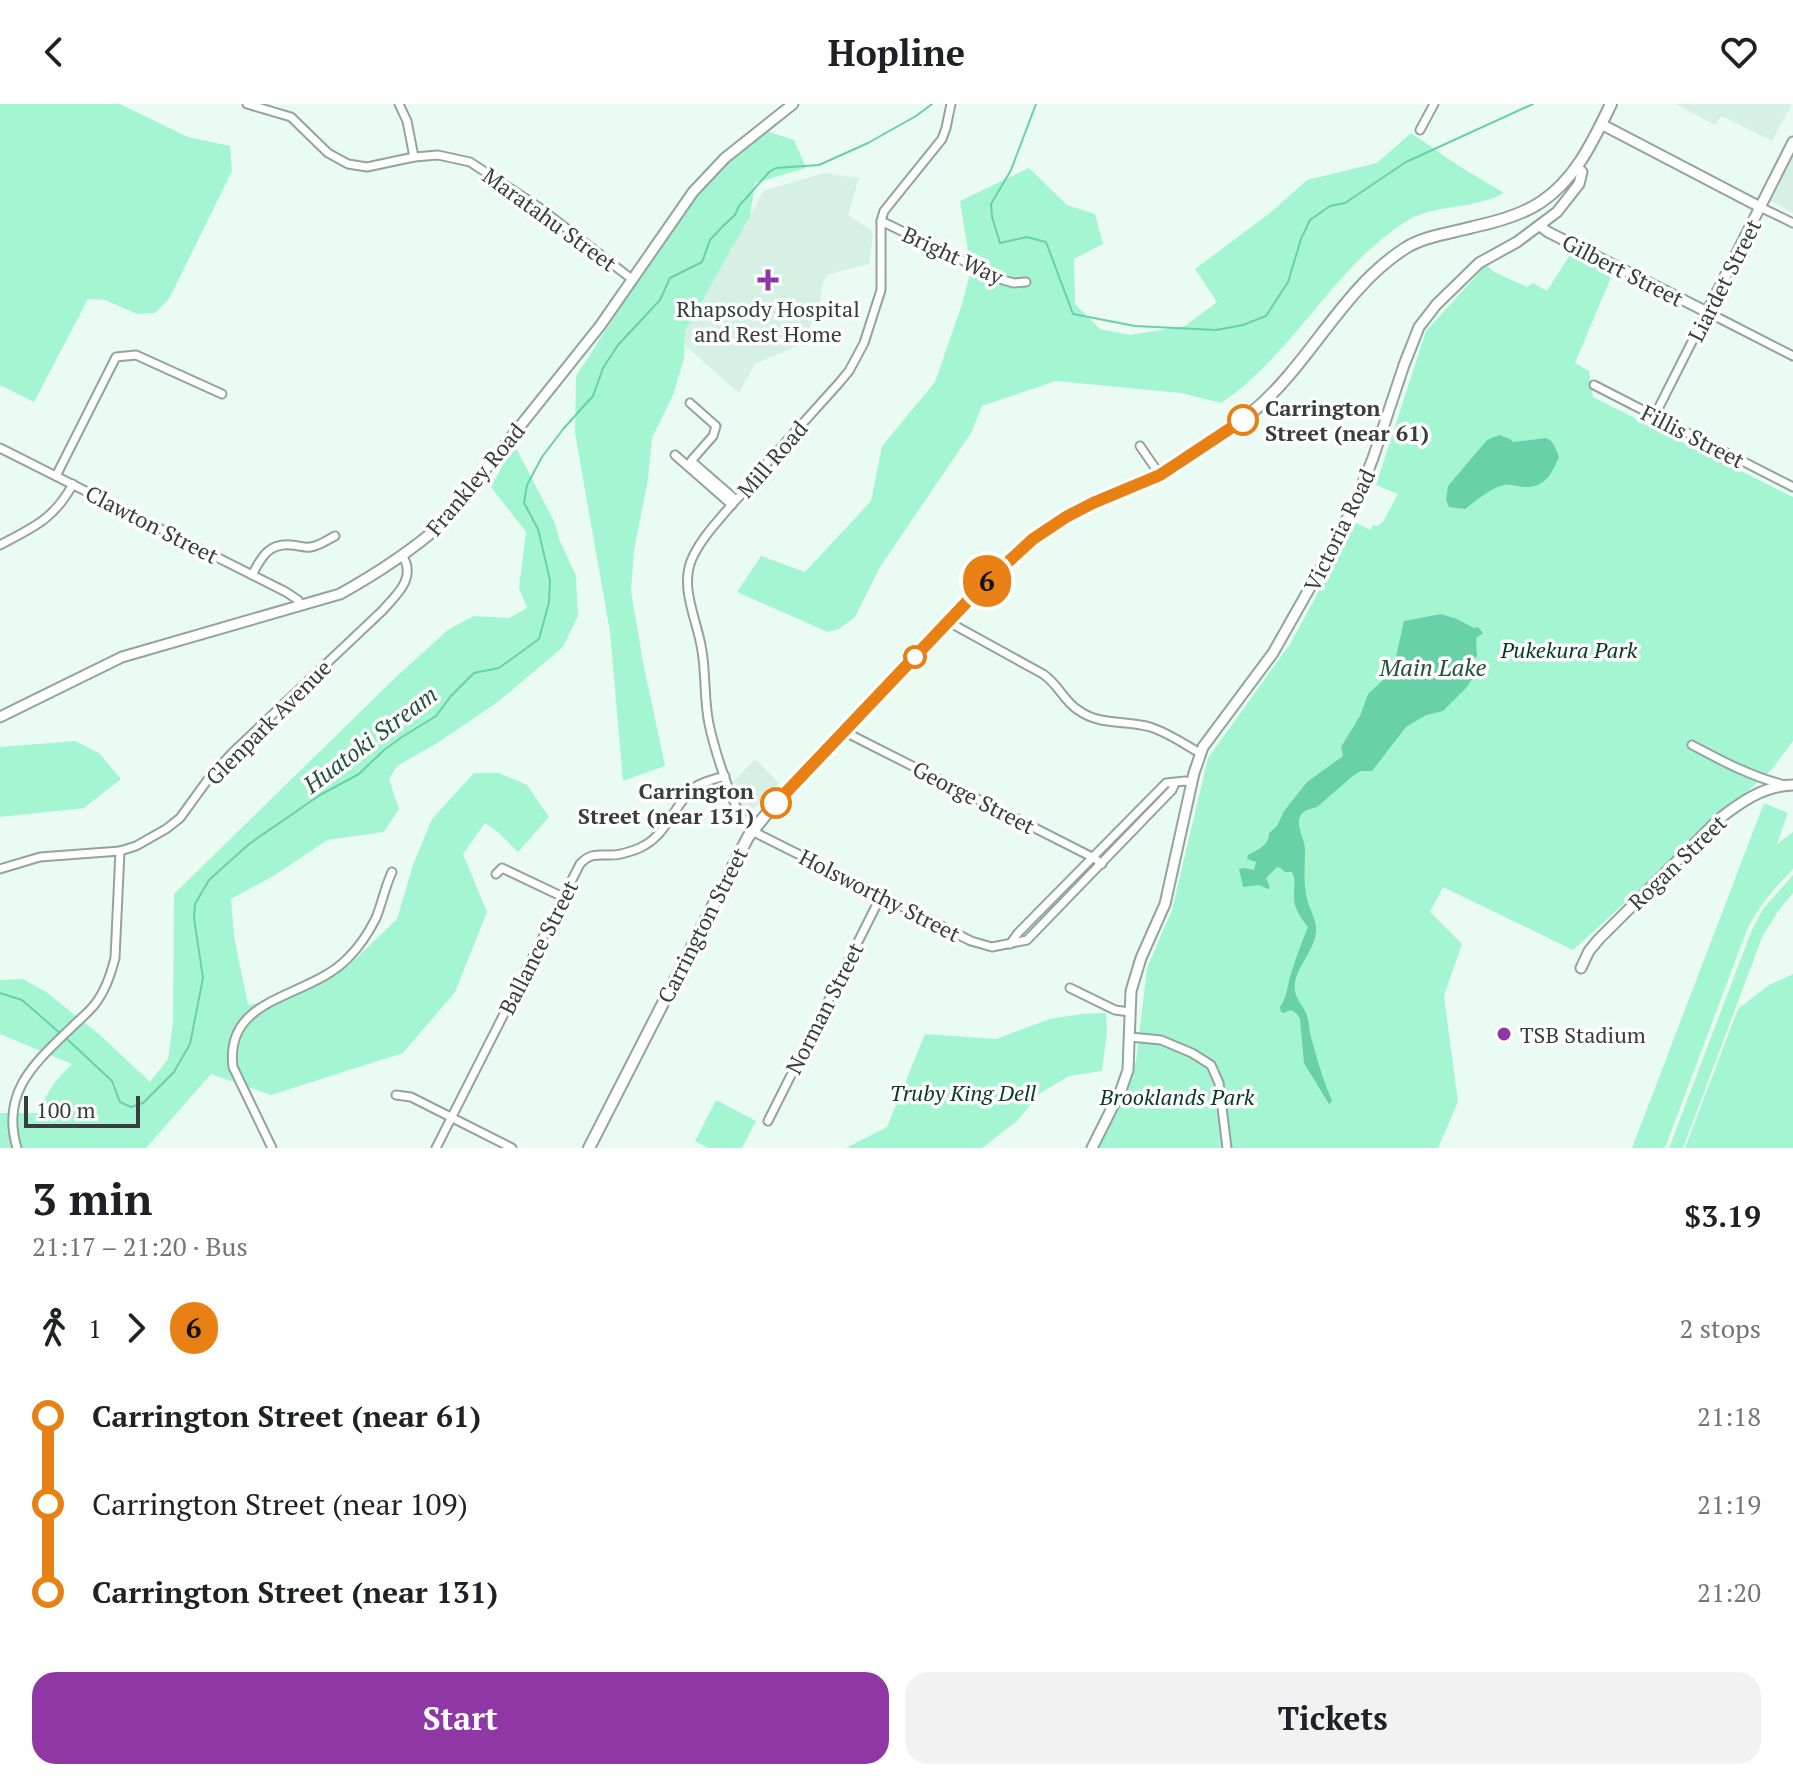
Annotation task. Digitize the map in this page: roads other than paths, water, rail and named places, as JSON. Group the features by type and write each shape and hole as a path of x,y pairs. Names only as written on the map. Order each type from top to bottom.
{"main road":[{"name":"Carrington Street","path":"589,1148 753,830 949,620 1006,562 1042,533 1093,503 1160,475 1263,404 1370,278 1404,248 1426,239 1494,222 1532,208 1547,198 1577,167 1611,104"}],"street":[{"name":"Maratahu Street","path":"247,104 291,117 328,153 348,164 367,167 438,155 470,162 540,208 633,280"},
{"path":"399,104 407,121 414,157"},
{"name":"Frankley Road","path":"0,717 122,657 340,594 422,542 442,524 591,338 693,192 745,140 793,104"},
{"path":"881,221 884,211 942,139 951,104"},
{"path":"1420,130 1434,104"},
{"path":"1601,124 1793,223"},
{"name":"Liardet Street","path":"1654,417 1793,142"},
{"name":"Victoria Road","path":"1092,1148 1128,1070 1131,991 1135,974 1165,904 1200,753 1273,653 1334,545 1373,458 1419,327 1436,305 1479,263 1517,242 1557,212 1579,184 1582,172 1577,167"},
{"name":"Bright Way","path":"881,221 1003,280 1026,282"},
{"name":"Mill Road","path":"753,830 742,817 709,724 702,651 690,603 688,572 697,551 734,502 753,484 757,474 849,371 864,343 881,290 881,221"},
{"name":"Gilbert Street","path":"1540,226 1793,356"},
{"path":"56,476 116,357 136,355 222,394"},
{"name":"Fillis Street","path":"1594,385 1793,487"},
{"path":"690,403 716,426 713,436 691,461 734,502"},
{"path":"1140,446 1160,475"},
{"name":"Clawton Street","path":"0,448 286,592 298,600 300,606"},
{"path":"675,455 734,502"},
{"path":"0,545 51,515 73,484"},
{"path":"252,575 261,557 273,547 291,545 307,548 335,536"},
{"name":"Glenpark Avenue","path":"0,869 40,857 120,851 166,829 180,818 209,778 233,752 397,595 409,567 402,555"},
{"path":"949,620 1043,674 1078,711 1108,723 1149,727 1200,753"},
{"name":"George Street","path":"845,730 1102,864"},
{"path":"1692,745 1736,768 1772,782 1790,785"},
{"name":"Ballance Street","path":"436,1148 580,864 586,858 599,854 622,854 644,846 660,833 696,787 725,776"},
{"path":"1010,944 1166,783 1192,782"},
{"path":"1010,944 1027,940 1172,790 1175,783"},
{"name":"Rogan Street","path":"1581,968 1599,939 1719,819 1740,802 1768,788 1790,785"},
{"name":"Holsworthy Street","path":"753,830 982,945 1010,944"},
{"path":"17,1148 11,1116 20,1085 36,1061 95,1005 111,974 115,958 120,851"},
{"path":"496,874 502,868 563,897"},
{"path":"272,1148 233,1067 231,1054 238,1031 255,1011 316,982 349,958 375,918 392,872"},
{"name":"Norman Street","path":"768,1121 881,896"},
{"path":"1070,988 1115,1010 1130,1012"},
{"path":"1130,1037 1161,1040 1211,1065 1219,1083 1227,1148"},
{"path":"396,1095 411,1097 512,1148"}],"water":[{"path":"1499,435 1513,442 1549,439 1559,457 1550,475 1542,483 1531,487 1499,487 1465,509 1449,507 1446,500 1448,486 1487,440"},
{"name":"Main Lake","path":"1441,614 1478,627 1483,633 1476,638 1477,657 1470,659 1473,678 1443,711 1426,715 1406,727 1372,771 1354,775 1299,819 1305,850 1306,893 1316,928 1313,944 1297,975 1295,991 1307,1016 1332,1101 1329,1104 1304,1063 1300,1019 1291,1010 1281,1012 1280,1007 1308,927 1295,906 1292,872 1277,867 1266,878 1268,889 1259,885 1243,887 1239,869 1254,870 1256,862 1247,859 1248,855 1265,844 1269,833 1307,782 1343,756 1341,747 1360,716 1368,694 1382,681 1395,661 1404,621"}],"waterway":[{"name":"Huatoki Stream","path":"66,1038 112,1081 120,1102 131,1107 143,1103 174,1072 190,1044 203,978 194,918 195,904 209,880 249,844 320,795 359,774 384,750 436,716 474,673 499,668 539,639 549,602 550,580 538,529 524,503 527,485 542,457 593,396 603,368 618,345 660,300 670,278 702,262 710,240 735,215 739,206 769,172 776,168 819,165 868,143 932,104"},
{"name":"Huatoki Stream","path":"1036,104 1011,170 991,204 1000,243 1027,237 1046,242 1073,314 1135,326 1216,330 1243,325 1266,316 1288,282 1310,220 1330,206 1345,203 1406,162 1533,104"},
{"name":"Huatoki Stream","path":"0,993 22,1000 61,1034"}],"place":[{"name":"Rhapsody Hospital and Rest Home","path":"768,280"},
{"name":"Carrington Street (near 61)","path":"1243,420"},
{"name":"Carrington Street (near 131)","path":"776,803"},
{"name":"TSB Stadium","path":"1504,1034"}],"park label":[{"name":"Pukekura Park","path":"1569,649"},
{"name":"Truby King Dell","path":"963,1092"},
{"name":"Brooklands Park","path":"1177,1096"}]}
